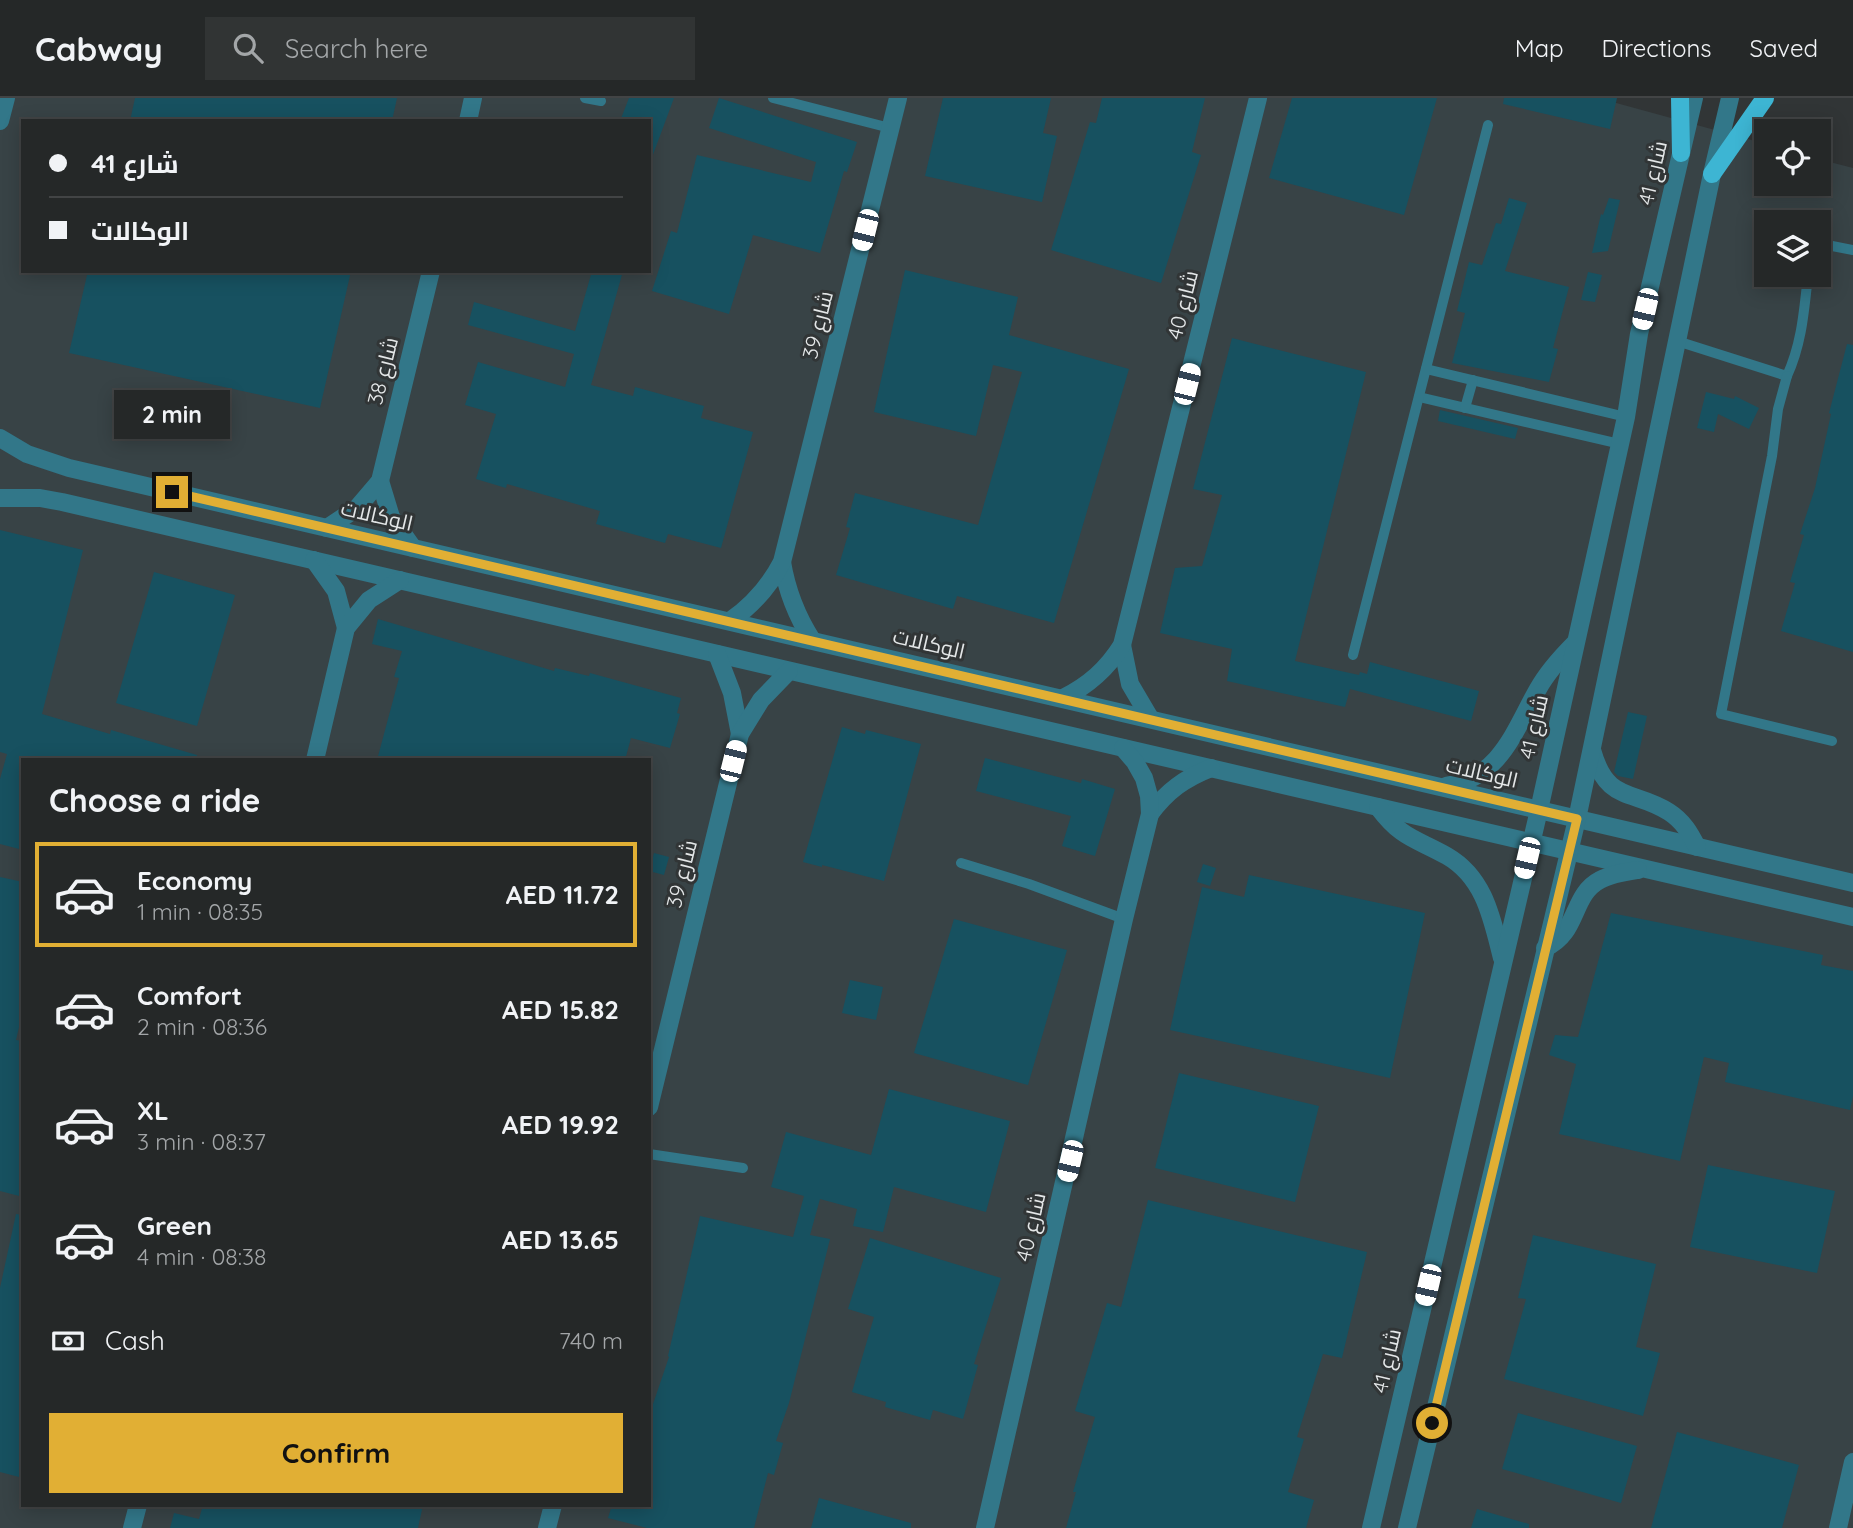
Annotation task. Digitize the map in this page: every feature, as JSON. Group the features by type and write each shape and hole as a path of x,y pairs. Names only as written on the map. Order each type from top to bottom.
{"main road":[{"path":"1681,98 1681,153"},
{"path":"1712,174 1765,98"}],"street":[{"path":"0,121 6,98"},
{"path":"468,119 473,98"},
{"name":"شارع 39","path":"730,621 755,601 775,577 782,562 898,98"},
{"name":"شارع 40","path":"1063,698 1091,682 1114,659 1122,645 1258,98"},
{"name":"شارع 41","path":"1371,1528 1539,810 1626,417 1639,334 1694,98"},
{"path":"1407,1528 1577,819 1730,98"},
{"name":"شارع 38","path":"327,528 357,508 380,481 431,273"},
{"name":"الوكالات","path":"0,438 48,463 1853,883"},
{"path":"380,481 391,517 413,548"},
{"path":"0,498 40,498 62,502 1853,917"},
{"path":"314,560 336,591 346,628"},
{"name":"شارع 39","path":"782,562 795,611 813,640"},
{"path":"315,758 346,628 369,600 400,580"},
{"path":"1442,787 1454,785 1475,775 1505,749 1548,673 1575,643"},
{"name":"شارع 40","path":"1122,645 1130,684 1150,718"},
{"name":"شارع 39","path":"717,654 732,693 740,734"},
{"name":"شارع 39","path":"651,1099 740,734 761,700 789,671"},
{"name":"شارع 40","path":"985,1528 1150,814 1144,778 1123,748"},
{"path":"1591,749 1601,774 1609,784 1619,792 1672,814 1691,834 1697,847"},
{"name":"شارع 40","path":"1150,814 1176,785 1211,768"},
{"path":"1378,807 1390,823 1404,834 1447,856 1470,875 1486,900 1503,961"},
{"path":"1545,948 1563,937 1582,898 1592,885 1607,877 1644,868"},
{"path":"1838,1528 1853,1462"},
{"path":"132,1528 137,1507"},
{"path":"547,1528 552,1507"}],"lane":[{"path":"586,98 601,101"},
{"path":"773,98 890,128"},
{"path":"1353,655 1488,125"},
{"path":"1831,246 1853,250"},
{"path":"1807,287 1797,354 1787,376 1778,409 1772,456 1721,714 1832,740"},
{"path":"1677,341 1787,376"},
{"path":"1426,369 1626,417"},
{"path":"1465,408 1473,380"},
{"path":"1419,397 1620,444"},
{"path":"961,863 1029,884 1124,919"},
{"path":"651,1154 743,1168"}],"shaded area":[{"path":"0,98 1598,98 1754,141 1754,196 1831,196 1831,162 1853,168 1853,1528 0,1528"}],"building":[{"path":"135,98 397,98 392,119 130,119"},
{"path":"629,98 674,98 651,160 651,119 621,119"},
{"path":"719,98 857,142 847,172 844,171 820,253 753,235 729,314 652,291 671,231 677,233 697,155 811,182 816,162 709,128"},
{"path":"943,98 1051,98 1043,133 1057,136 1042,202 925,176"},
{"path":"1102,98 1205,98 1192,152 1201,155 1161,283 1051,250 1090,122 1096,123"},
{"path":"1292,98 1437,98 1404,215 1269,178"},
{"path":"1504,98 1617,98 1610,129 1503,104"},
{"path":"1509,198 1527,203 1505,271 1569,287 1553,348 1558,349 1549,382 1452,363 1465,313 1457,311 1469,262 1482,265 1496,223 1501,224"},
{"path":"1609,198 1620,200 1608,251 1592,253 1601,214 1603,215"},
{"path":"905,270 1018,297 1009,335 1129,369 1054,623 957,596 953,609 836,575 850,528 846,527 855,493 978,525 1022,372 993,365 976,436 874,412"},
{"path":"1588,272 1602,275 1595,302 1581,300"},
{"path":"88,273 351,273 320,408 69,353"},
{"path":"591,273 622,273 591,385 633,396 635,387 704,406 701,418 753,432 721,548 668,534 665,543 596,524 600,511 507,484 506,488 476,479 496,414 465,405 478,362 565,387 574,354 468,325 474,302 575,331"},
{"path":"1232,338 1366,372 1295,661 1359,675 1360,672 1367,674 1370,662 1479,691 1471,721 1350,689 1345,707 1227,681 1232,649 1160,633 1175,568 1202,566 1222,495 1193,489"},
{"path":"1847,344 1853,345 1853,652 1781,631 1795,583 1790,582 1804,535 1800,534 1815,488 1831,414 1829,413"},
{"path":"1706,392 1734,399 1735,396 1759,408 1749,429 1718,414 1714,432 1697,428"},
{"path":"1440,410 1518,428 1515,439 1438,421"},
{"path":"0,530 83,550 42,714 110,734 111,730 197,755 197,758 21,758 21,849 0,844 0,779 7,754 0,752"},
{"path":"154,572 235,595 197,726 116,703"},
{"path":"378,619 554,671 555,668 589,676 590,673 681,698 677,713 680,714 670,748 631,738 626,758 378,758 399,678 394,677 402,651 372,644"},
{"path":"1628,712 1647,716 1633,779 1618,776 1614,772"},
{"path":"842,727 865,734 866,730 921,744 884,881 803,862"},
{"path":"985,758 1115,789 1095,856 1062,846 1071,816 976,791"},
{"path":"654,853 669,857 664,875 651,872"},
{"path":"1203,864 1216,868 1210,886 1197,882"},
{"path":"1249,875 1425,913 1390,1078 1170,1030 1202,887 1244,897"},
{"path":"0,877 21,882 21,1019 16,1040 21,1041 21,1196 0,1191"},
{"path":"1611,913 1823,955 1821,965 1853,971 1853,1096 1850,1110 1725,1082 1729,1063 1704,1057 1680,1161 1559,1134 1576,1064 1549,1055 1555,1035 1578,1037"},
{"path":"954,919 1067,950 1028,1085 914,1053"},
{"path":"850,980 883,987 876,1020 842,1013"},
{"path":"1179,1073 1319,1106 1295,1202 1155,1168"},
{"path":"889,1089 1010,1121 986,1212 894,1187 883,1232 853,1226 857,1209 820,1199 810,1235 830,1239 789,1403 776,1441 783,1443 774,1475 768,1473 754,1528 647,1528 608,1518 611,1507 651,1507 651,1407 669,1357 700,1216 793,1237 804,1196 771,1187 786,1132 871,1155"},
{"path":"1708,1165 1835,1191 1817,1273 1690,1247"},
{"path":"1148,1200 1367,1252 1342,1358 1323,1354 1297,1437 1304,1439 1288,1492 1314,1500 1306,1528 1066,1528 1076,1492 1073,1492 1095,1417 1075,1411 1107,1303 1121,1307"},
{"path":"16,1214 21,1215 21,1477 0,1472 0,1288"},
{"path":"1533,1235 1656,1264 1636,1347 1660,1353 1643,1416 1504,1379 1526,1299 1518,1298"},
{"path":"870,1238 1001,1278 974,1364 978,1365 963,1419 933,1410 930,1420 885,1407 886,1402 852,1392 874,1317 848,1309"},
{"path":"1518,1413 1637,1446 1621,1503 1502,1469"},
{"path":"1677,1432 1799,1465 1782,1528 1651,1528"},
{"path":"819,1498 911,1523 911,1528 811,1528"},
{"path":"202,1507 423,1507 418,1528 170,1528 174,1513 199,1519"},
{"path":"1477,1509 1529,1524 1529,1528 1471,1528"}],"route":[{"path":"172,492 1577,819 1432,1423"}]}
